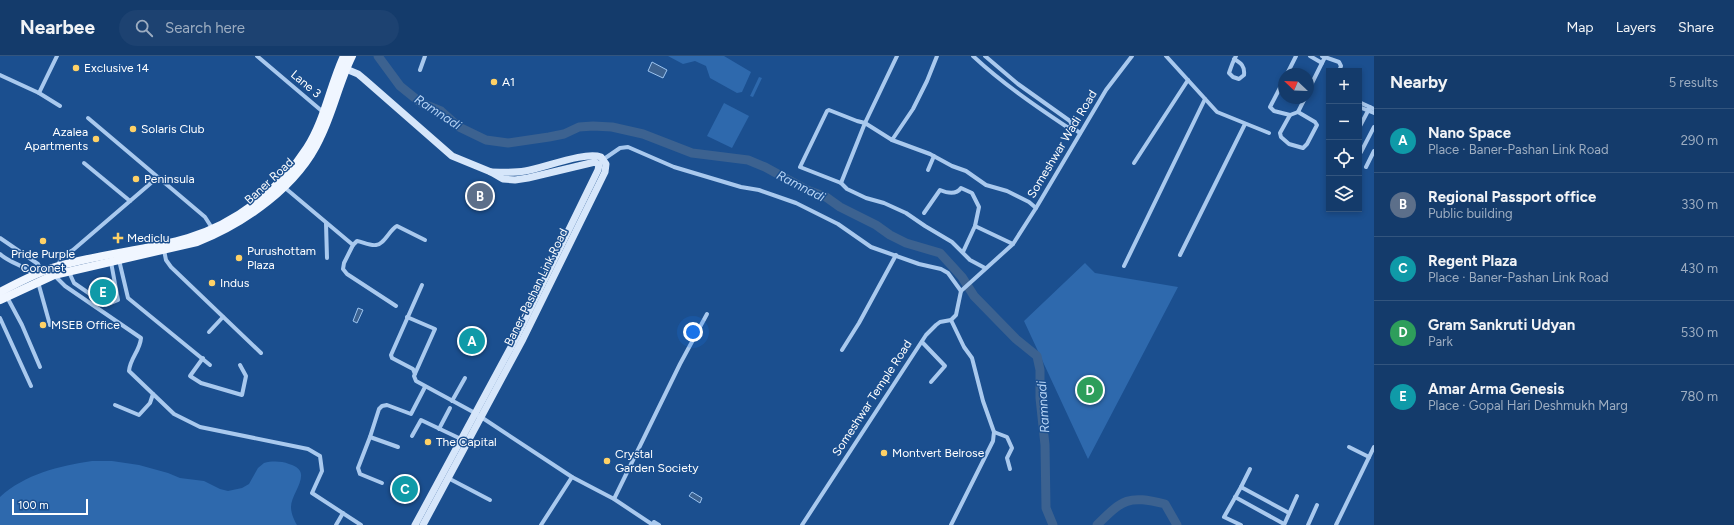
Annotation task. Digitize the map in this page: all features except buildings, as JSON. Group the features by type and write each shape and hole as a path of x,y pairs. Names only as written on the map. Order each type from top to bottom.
{"main road":[{"name":"Baner Road","path":"55,270 186,238 212,228 243,212 281,184 314,137 344,56"},
{"name":"Baner Road","path":"55,270 69,271 164,249 188,245 215,234 255,212 281,184 306,161 320,140 352,56"},
{"path":"0,292 55,270"},
{"path":"4,299 40,277"}],"street":[{"path":"39,93 57,56"},
{"name":"Lane 3","path":"257,56 323,112"},
{"path":"420,70 425,56"},
{"path":"841,183 865,123 897,56"},
{"path":"892,140 913,109 927,81 937,56"},
{"path":"973,56 1031,102 1067,127 1073,128 1080,133"},
{"path":"985,56 1018,84 1070,121 1073,128"},
{"name":"Someshwar Wadi Road","path":"1012,244 1036,208 1106,90 1132,56"},
{"path":"1166,56 1217,112 1269,133"},
{"path":"1290,68 1296,56"},
{"path":"1310,56 1322,63"},
{"path":"1314,79 1322,63 1323,57 1339,62 1340,68"},
{"path":"1235,58 1244,68 1244,75 1239,79 1233,77 1229,73 1235,58"},
{"path":"346,70 358,74 452,156 491,172 503,179 516,180 601,161 620,148 628,147 674,167 741,187 760,190 796,203 838,224 871,247 918,264 941,269 948,273 960,291"},
{"path":"0,75 39,93 60,106"},
{"path":"1134,163 1188,80"},
{"path":"1278,91 1270,106 1274,111 1290,116"},
{"path":"1124,266 1205,99"},
{"path":"1298,112 1316,122 1317,125 1308,144 1303,148 1289,144 1281,137 1280,133 1290,116 1298,112 1302,104"},
{"path":"1362,123 1370,109 1374,113"},
{"path":"984,268 970,260 952,242 906,213 884,203 866,198 847,189 841,183 800,167 827,111 829,110 865,123 892,140 934,156 952,166 972,174 986,185 1007,191 1029,202 1036,208"},
{"path":"88,118 205,217 212,228"},
{"path":"1180,256 1245,124"},
{"path":"1362,152 1374,127"},
{"path":"1366,167 1374,151"},
{"path":"928,170 934,156"},
{"name":"Baner-Pashan Link Road","path":"415,525 461,439 478,415 523,339 605,172 606,164 601,161"},
{"path":"84,163 130,201"},
{"path":"158,177 73,250 61,258 55,270 65,286 141,338 140,346 130,362 128,371 174,414 200,427 308,449 320,456 322,471 312,492 361,525"},
{"path":"281,184 353,245"},
{"path":"924,214 940,190 951,193 961,188 972,193 979,207 975,226 963,252"},
{"path":"326,223 326,258"},
{"path":"396,306 347,274 343,269 344,263 353,245 357,241 377,245 381,243 397,226 425,240"},
{"path":"951,525 993,441 994,432 983,400 972,358 964,347 952,320 958,309 960,291 1012,244 975,226"},
{"path":"0,238 38,264 50,325"},
{"path":"164,249 166,260 171,267 260,352"},
{"path":"0,254 9,262 26,268 40,277"},
{"path":"842,350 896,255"},
{"path":"69,271 74,284 106,305 118,300 115,261"},
{"path":"115,261 128,298 210,365"},
{"path":"415,374 413,369 391,357 422,284"},
{"path":"4,299 22,325 40,367"},
{"path":"614,499 680,364 707,314"},
{"path":"209,332 223,317"},
{"path":"407,317 435,329 414,379 424,387 478,415 572,477 614,499 653,525 654,522 659,525"},
{"path":"0,318 31,386"},
{"name":"Someshwar Temple Road","path":"802,525 922,342 940,322 952,320"},
{"path":"922,342 946,366 931,382"},
{"path":"202,358 190,376 201,383 242,395 246,376 240,365"},
{"path":"452,401 465,378"},
{"path":"382,483 360,474 358,468 379,409 382,406 387,405 411,414 424,387"},
{"path":"116,405 139,415 150,403 153,394"},
{"path":"439,429 450,408"},
{"name":"Baner-Pashan Link Road","path":"423,525 448,478 478,415"},
{"path":"412,436 421,420 461,439"},
{"path":"994,432 1007,437 1012,448 1007,458 1010,469"},
{"path":"370,437 398,446"},
{"path":"1349,447 1369,457"},
{"path":"1336,525 1374,447"},
{"path":"1241,525 1224,517 1250,469"},
{"path":"541,525 572,477"},
{"path":"448,478 490,500"},
{"path":"1240,487 1289,513"},
{"path":"1235,497 1284,524 1297,496"},
{"path":"1308,525 1317,505"},
{"path":"336,525 343,513"}],"shaded area":[{"path":"668,56 724,56 751,72 742,92 737,93 710,78 706,66 695,61 683,64"},
{"path":"652,62 667,70 663,78 648,71"},
{"path":"759,77 762,78 753,97 750,96"},
{"path":"724,103 749,116 732,148 707,136"},
{"path":"1085,263 1095,273 1178,287 1088,459 1024,321"},
{"path":"358,308 363,310 357,323 353,321"},
{"path":"92,461 112,461 139,465 180,478 204,481 220,489 228,491 242,488 249,484 258,468 264,463 286,463 297,467 301,477 291,507 297,525 0,525 0,497 20,482 43,472"},
{"path":"692,492 702,498 700,503 689,496"}],"waterway":[{"name":"Ramnadi","path":"378,56 400,86 421,103 441,111 459,127 486,140 508,143 564,134 579,127 612,127 643,134 692,153 748,160 765,167 807,190 826,197 840,207 876,225 890,235 906,243 940,253 962,277 974,296 1016,339 1037,356 1040,370 1040,398 1045,445 1046,508 1053,525"},
{"name":"Ramnadi","path":"1097,525 1113,509 1127,501 1134,500 1153,501 1165,504 1177,525"}],"place":[{"name":"Exclusive 14","path":"76,68"},
{"name":"A1","path":"494,82"},
{"name":"Solaris Club","path":"133,129"},
{"name":"Azalea Apartments","path":"96,139"},
{"name":"Peninsula","path":"136,179"},
{"name":"Regional Passport office","path":"480,196"},
{"name":"Mediclu","path":"118,238"},
{"name":"Pride Purple Coronet","path":"43,241"},
{"name":"Purushottam Plaza","path":"239,258"},
{"name":"Indus","path":"212,283"},
{"name":"Amar Arma Genesis","path":"103,292"},
{"name":"MSEB Office","path":"43,325"},
{"name":"Nano Space","path":"472,341"},
{"name":"Gram Sankruti Udyan","path":"1090,390"},
{"name":"The Capital","path":"428,442"},
{"name":"Montvert Belrose","path":"884,453"},
{"name":"Crystal Garden Society","path":"607,461"},
{"name":"Regent Plaza","path":"405,489"}]}
